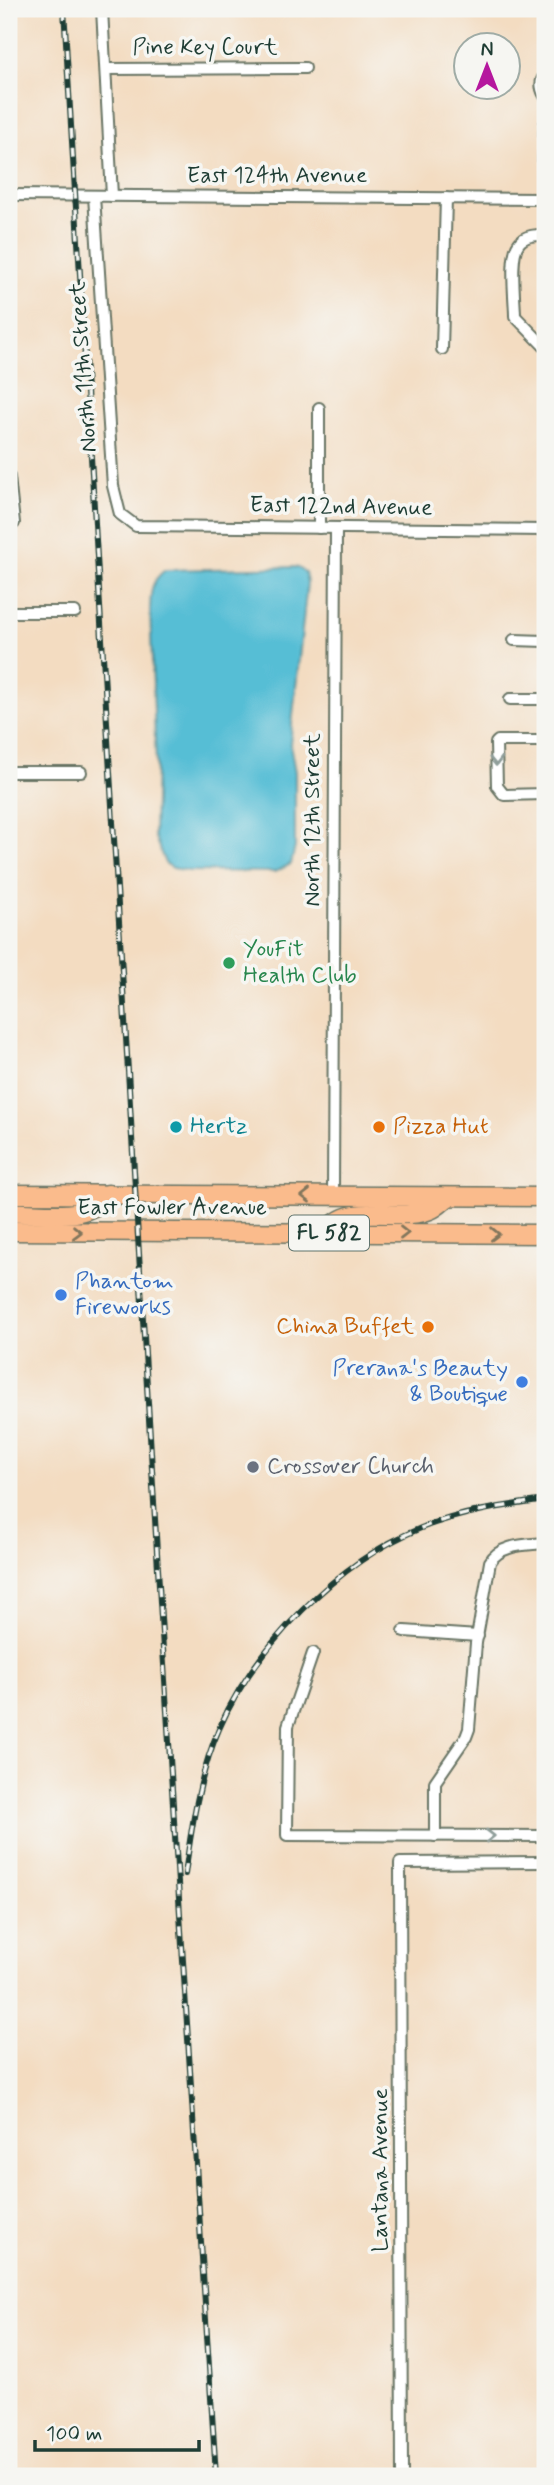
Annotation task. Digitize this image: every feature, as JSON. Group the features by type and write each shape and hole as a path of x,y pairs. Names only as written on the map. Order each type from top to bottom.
{"main road":[{"name":"East Fowler Avenue","path":"9,1194 545,1197"},
{"path":"9,1213 66,1213 87,1210 97,1208 108,1194"},
{"path":"327,1233 332,1224 344,1216 430,1210 448,1197"},
{"name":"East Fowler Avenue","path":"9,1231 545,1234"}],"street":[{"path":"102,9 112,196"},
{"name":"Pine Key Court","path":"106,69 305,68"},
{"path":"545,75 541,89 545,96"},
{"path":"544,199 545,124"},
{"name":"East 124th Avenue","path":"9,195 544,199"},
{"name":"North 11th Street","path":"94,196 113,486 120,514 136,526"},
{"path":"442,349 446,198"},
{"path":"545,235 533,234 520,242 514,254 515,316 545,347"},
{"path":"318,408 318,528"},
{"path":"9,477 14,523"},
{"name":"East 122nd Avenue","path":"136,526 545,530"},
{"name":"North 12th Street","path":"333,1196 336,528"},
{"path":"9,612 75,612"},
{"path":"514,640 545,640"},
{"path":"510,699 545,699"},
{"path":"545,740 498,740 496,743 497,786 500,792 504,795 545,794"},
{"path":"9,772 81,772"},
{"path":"435,1836 435,1782 468,1733 478,1636 493,1557 507,1548 545,1543"},
{"path":"404,1631 478,1636"},
{"path":"313,1653 288,1726 287,1835 545,1836"},
{"name":"Lantana Avenue","path":"402,2476 400,1863 545,1862"}],"water":[{"path":"296,567 305,572 307,583 290,744 295,772 295,847 291,864 275,872 190,871 173,868 165,863 154,835 156,764 150,610 154,583 165,570"}],"railway":[{"path":"64,9 160,1602 216,2476"},
{"path":"185,1874 201,1782 219,1729 234,1698 254,1668 302,1610 359,1562 421,1528 467,1514 545,1500"}],"place":[{"name":"YouFit Health Club","path":"229,963"},
{"name":"Hertz","path":"176,1127"},
{"name":"Pizza Hut","path":"379,1127"},
{"name":"Phantom Fireworks","path":"61,1295"},
{"name":"China Buffet","path":"428,1327"},
{"name":"Prerana's Beauty & Boutique","path":"522,1382"},
{"name":"Crossover Church","path":"253,1467"}]}
